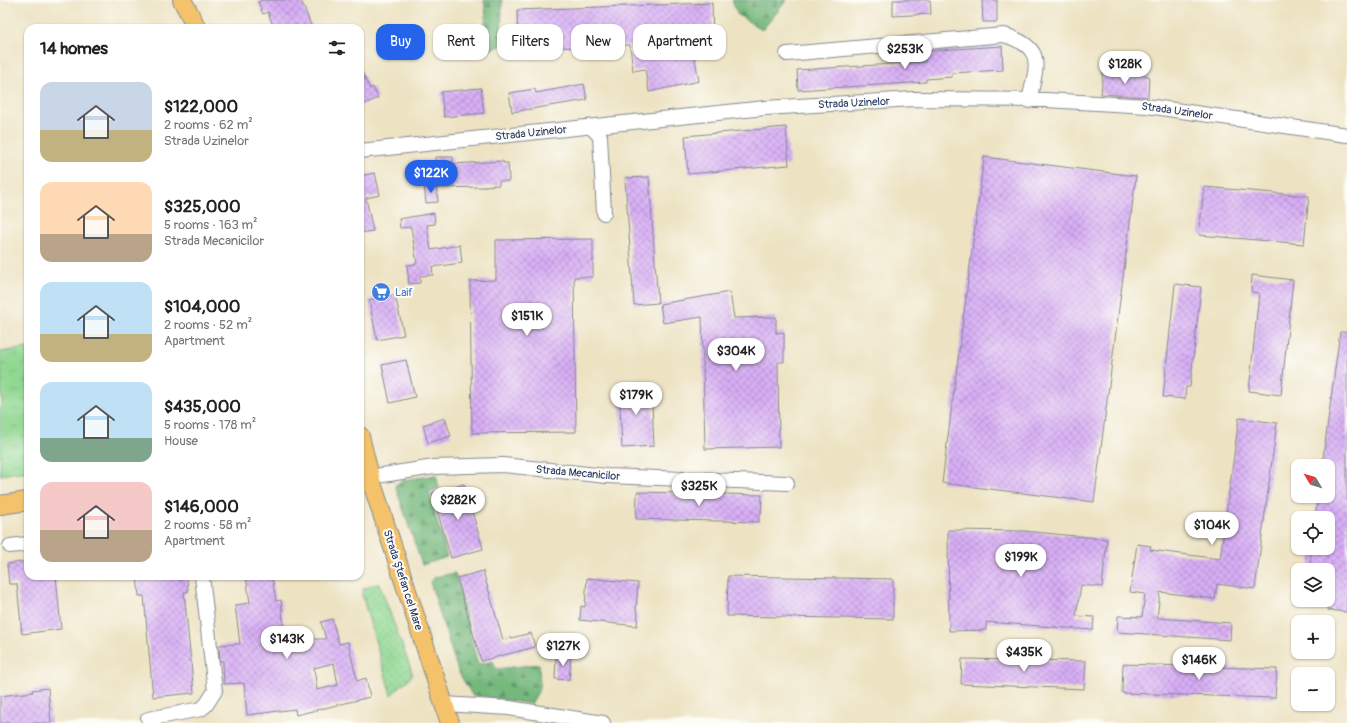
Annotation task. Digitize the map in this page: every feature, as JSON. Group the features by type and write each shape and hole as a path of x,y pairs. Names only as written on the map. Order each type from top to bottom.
{"main road":[{"path":"182,0 194,24"},
{"name":"Strada Ștefan cel Mare","path":"365,474 450,723"},
{"path":"0,505 24,502"}],"street":[{"path":"787,54 1004,35 1025,43 1032,50 1037,60 1029,101"},
{"name":"Strada Uzinelor","path":"364,151 765,108 906,100 1046,100 1147,106 1347,136"},
{"path":"591,127 600,136 604,213"},
{"name":"Strada Mecanicilor","path":"365,474 434,467 503,465 606,476 787,482"},
{"path":"10,546 24,544"},
{"path":"148,719 201,709 206,705 215,691 202,580"},
{"path":"444,704 509,708 603,723"}],"green space":[{"path":"484,0 502,0 501,24 497,24 497,47 489,50 489,24 485,24 486,15"},
{"path":"732,0 787,0 762,30 737,14"},
{"path":"24,349 24,472 0,475 0,404 2,403 0,352"},
{"path":"436,475 439,488 429,492 447,557 422,565 395,485 404,480"},
{"path":"455,573 477,662 480,664 493,661 496,669 539,664 540,688 531,704 472,695 458,671 430,582 435,577"},
{"path":"379,583 413,675 391,695 362,595 363,589"}],"building":[{"path":"263,0 301,0 310,24 272,24 268,12 263,14 258,2"},
{"path":"893,0 930,0 931,14 893,16"},
{"path":"982,0 997,0 997,22 983,22"},
{"path":"712,3 713,24 633,24 633,60 695,60 699,81 649,92 645,69 633,71 630,45 625,45 625,24 571,24 571,47 563,47 563,24 517,24 517,10"},
{"path":"1002,46 1003,70 952,73 952,77 926,79 926,82 798,90 797,70 925,62 925,51"},
{"path":"1103,72 1149,76 1148,97 1101,94"},
{"path":"364,76 370,89 373,87 378,98 364,104"},
{"path":"584,84 587,100 512,112 509,93 535,89 536,93"},
{"path":"481,88 484,113 444,117 441,92"},
{"path":"786,127 789,165 688,174 685,136"},
{"path":"435,157 453,157 453,164 503,161 503,163 508,163 509,181 499,181 499,185 484,187 437,188"},
{"path":"984,157 1136,176 1094,502 942,483"},
{"path":"375,173 380,195 366,198 373,231 364,232 364,175"},
{"path":"649,177 658,303 634,305 625,178"},
{"path":"436,184 438,202 426,203 424,185"},
{"path":"1204,187 1309,196 1304,244 1199,235"},
{"path":"434,213 435,224 427,225 431,250 460,245 462,263 432,267 433,275 420,276 420,283 409,284 407,265 417,264 411,227 400,228 399,219"},
{"path":"593,239 593,277 574,277 576,432 472,433 470,281 496,280 496,240"},
{"path":"1252,275 1293,280 1281,395 1249,391 1259,293 1251,292"},
{"path":"1175,284 1201,287 1190,387 1186,387 1185,399 1163,397"},
{"path":"730,292 734,318 776,317 776,333 784,332 784,362 778,362 779,447 705,449 702,317 663,323 660,304"},
{"path":"395,295 404,335 377,340 369,300"},
{"path":"1340,332 1347,332 1347,612 1328,610 1328,607 1335,607 1335,563 1310,563 1311,555 1335,555 1335,511 1316,511 1317,503 1335,503 1335,459 1323,459"},
{"path":"406,360 415,397 390,403 382,365"},
{"path":"651,384 654,446 622,448 619,386"},
{"path":"445,418 451,436 428,443 423,425"},
{"path":"1239,418 1277,423 1255,589 1217,584 1215,599 1160,592 1157,618 1231,623 1230,640 1117,632 1118,616 1142,617 1145,594 1130,592 1137,544 1151,546 1150,550 1220,559"},
{"path":"464,484 483,549 451,558 432,493"},
{"path":"637,492 762,495 761,515 759,515 759,522 636,519"},
{"path":"948,530 1023,531 1107,539 1102,587 1081,585 1076,616 1094,617 1093,630 986,622 986,630 949,631"},
{"path":"24,562 24,580 56,580 61,629 22,634 17,584 9,584 7,564"},
{"path":"483,571 503,640 531,633 535,647 481,661 457,578"},
{"path":"728,576 893,579 893,619 727,616"},
{"path":"587,578 638,583 636,611 638,612 637,626 580,620 581,606 585,607"},
{"path":"137,580 187,580 188,592 184,592 194,693 153,697 144,596 139,596"},
{"path":"247,580 273,580 276,601 281,600 285,639 326,639 321,622 332,619 339,644 348,642 357,681 366,678 370,697 296,715 295,709 247,715 244,683 224,684 223,661 220,661 219,645 240,644 235,605 250,603","holes":["334,663 338,685 317,690 314,668"]},
{"path":"556,655 571,656 569,680 555,679"},
{"path":"962,659 1086,661 1084,689 961,684"},
{"path":"1123,664 1277,669 1275,698 1122,693"},
{"path":"48,688 51,723 0,723 0,696 33,692 32,690"}],"place":[{"name":"Laif","path":"381,292"}]}
